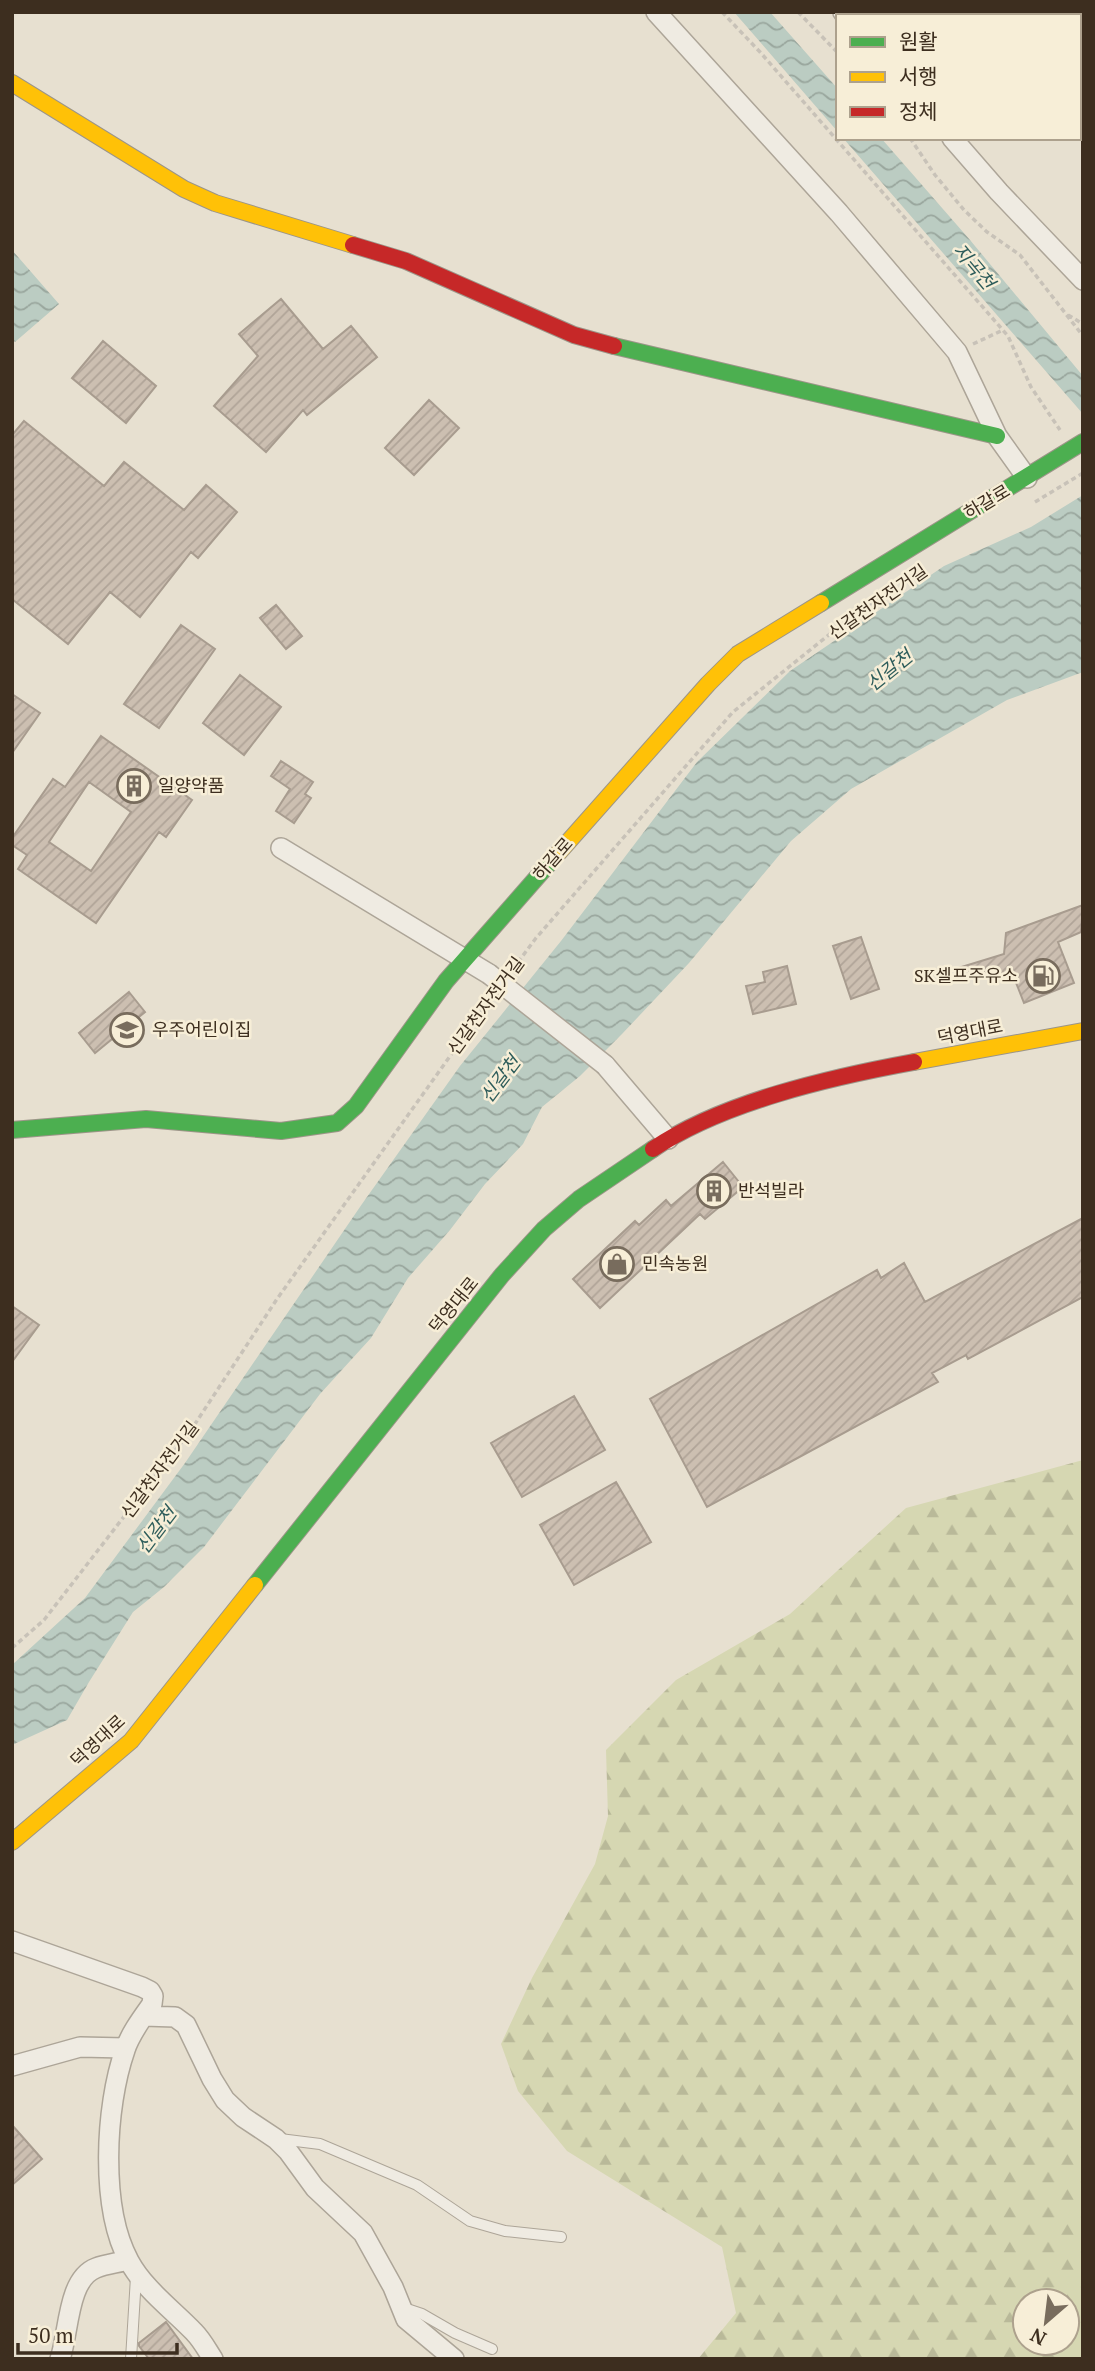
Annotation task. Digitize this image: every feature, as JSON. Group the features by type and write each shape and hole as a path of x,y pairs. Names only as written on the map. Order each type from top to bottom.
{"street":[{"path":"656,12 839,213 957,352 997,436 1027,478"},
{"path":"12,83 184,190 215,203 407,261 574,335 997,436"},
{"path":"954,140 1083,280"},
{"name":"하갈로","path":"12,1130 146,1119 281,1131 337,1123 356,1106 446,981 708,684 738,654 1078,446"},
{"path":"281,848 464,960 605,1065 668,1139"},
{"name":"덕영대로","path":"12,1842 131,1741 502,1275 544,1229 579,1199 668,1139 714,1118 779,1094 850,1076 1083,1031"},
{"path":"12,1941 149,1991 153,1996 152,2004 125,2048 114,2102 110,2170 114,2220 132,2266 197,2335 213,2359"},
{"path":"144,2016 175,2017 186,2025 225,2100 243,2117 276,2139 315,2188 363,2233 388,2278 406,2319 454,2359"},
{"path":"12,2066 80,2047 125,2048"},
{"path":"60,2359 74,2296 82,2279 95,2268 132,2266"}],"lane":[{"path":"276,2139 320,2144 344,2154 417,2185 470,2221 505,2231 561,2237"},
{"path":"131,2359 132,2266"},
{"path":"400,2307 422,2314 455,2333 492,2349"}],"path":[{"path":"722,12 836,139"},
{"path":"798,12 836,51"},
{"path":"837,140 1008,336 1031,387 1078,446"},
{"path":"911,140 935,176 964,210 987,232 1020,255 1083,336"},
{"path":"1066,314 1083,324"},
{"path":"957,352 1003,330"},
{"path":"1027,507 1083,473"},
{"name":"신갈천자전거길","path":"512,970 536,938 733,712 856,613 900,584"},
{"name":"신갈천자전거길","path":"12,1648 44,1620 191,1430 493,983"}],"green space":[{"path":"1083,1460 1083,2359 698,2359 736,2313 722,2247 567,2151 518,2091 501,2044 532,1978 595,1864 608,1816 606,1750 676,1680 790,1614 906,1508"}],"water":[{"path":"734,12 770,12 836,87 836,130"},
{"name":"지곡천","path":"845,140 883,140 970,240 1083,376 1083,414"},
{"path":"12,250 59,304 15,342 12,339"},
{"name":"신갈천","path":"1083,495 1083,672 1007,700 851,789 791,841 689,963 580,1076 542,1107 523,1144 485,1184 408,1278 371,1338 320,1394 204,1547 164,1587 133,1612 67,1720 12,1745 12,1665 85,1598 185,1463 460,1066 561,941 697,762 790,671 944,566 1031,527"}],"building":[{"path":"281,299 323,349 351,326 377,357 307,415 303,410 266,452 214,406 258,356 239,334"},
{"path":"103,341 156,386 126,423 72,378"},
{"path":"429,400 459,428 414,475 385,448"},
{"path":"24,421 104,486 124,462 184,510 206,485 237,512 198,558 191,552 140,617 110,592 68,644 12,599 12,435"},
{"path":"276,605 302,636 286,649 260,618"},
{"path":"181,625 215,649 159,728 124,704"},
{"path":"240,675 281,707 244,755 203,723"},
{"path":"12,694 40,713 12,753"},
{"path":"101,736 192,800 166,837 159,832 96,923 18,869 27,855 12,845 12,838 53,779 65,787","holes":["89,782 131,812 91,871 49,842"]},
{"path":"281,761 313,782 305,794 311,798 294,823 276,811 290,789 271,776"},
{"path":"1083,905 1081,932 1058,942 1074,983 1024,1003 1013,975 955,969 1004,954 1006,933"},
{"path":"861,937 879,989 851,999 833,946"},
{"path":"787,966 796,1004 753,1014 746,986 765,982 763,972"},
{"path":"129,992 145,1012 95,1053 79,1033"},
{"path":"723,1162 743,1187 705,1219 700,1214 600,1308 573,1279 635,1221 639,1225 666,1200 671,1206"},
{"path":"1083,1218 1083,1297 968,1359 966,1355 932,1373 938,1382 707,1507 650,1399 877,1270 881,1278 904,1263 925,1302"},
{"path":"12,1306 39,1325 12,1362"},
{"path":"574,1396 605,1450 522,1497 491,1443"},
{"path":"616,1482 651,1542 574,1585 540,1525"},
{"path":"12,2125 42,2159 12,2185"},
{"path":"166,2322 193,2359 149,2359 139,2346 139,2343"}],"traffic: fast":[{"path":"614,346 997,436"},
{"path":"821,603 1083,442"},
{"path":"12,1130 146,1119 281,1131 337,1123 356,1106 446,981 553,859"},
{"path":"255,1585 502,1275 544,1229 579,1199 653,1149"}],"traffic: slow":[{"path":"12,83 184,189 215,203 353,245"},
{"path":"553,859 708,684 738,654 821,603"},
{"path":"914,1062 1083,1031"},
{"path":"12,1842 131,1741 255,1585"}],"traffic: jam":[{"path":"353,245 406,261 574,335 614,346"},
{"path":"653,1149 681,1132 744,1105 848,1075 914,1062"}],"place":[{"name":"일양약품","path":"134,786"},
{"name":"SK셀프주유소","path":"1043,976"},
{"name":"우주어린이집","path":"127,1030"},
{"name":"반석빌라","path":"714,1191"},
{"name":"민속농원","path":"617,1264"}]}
